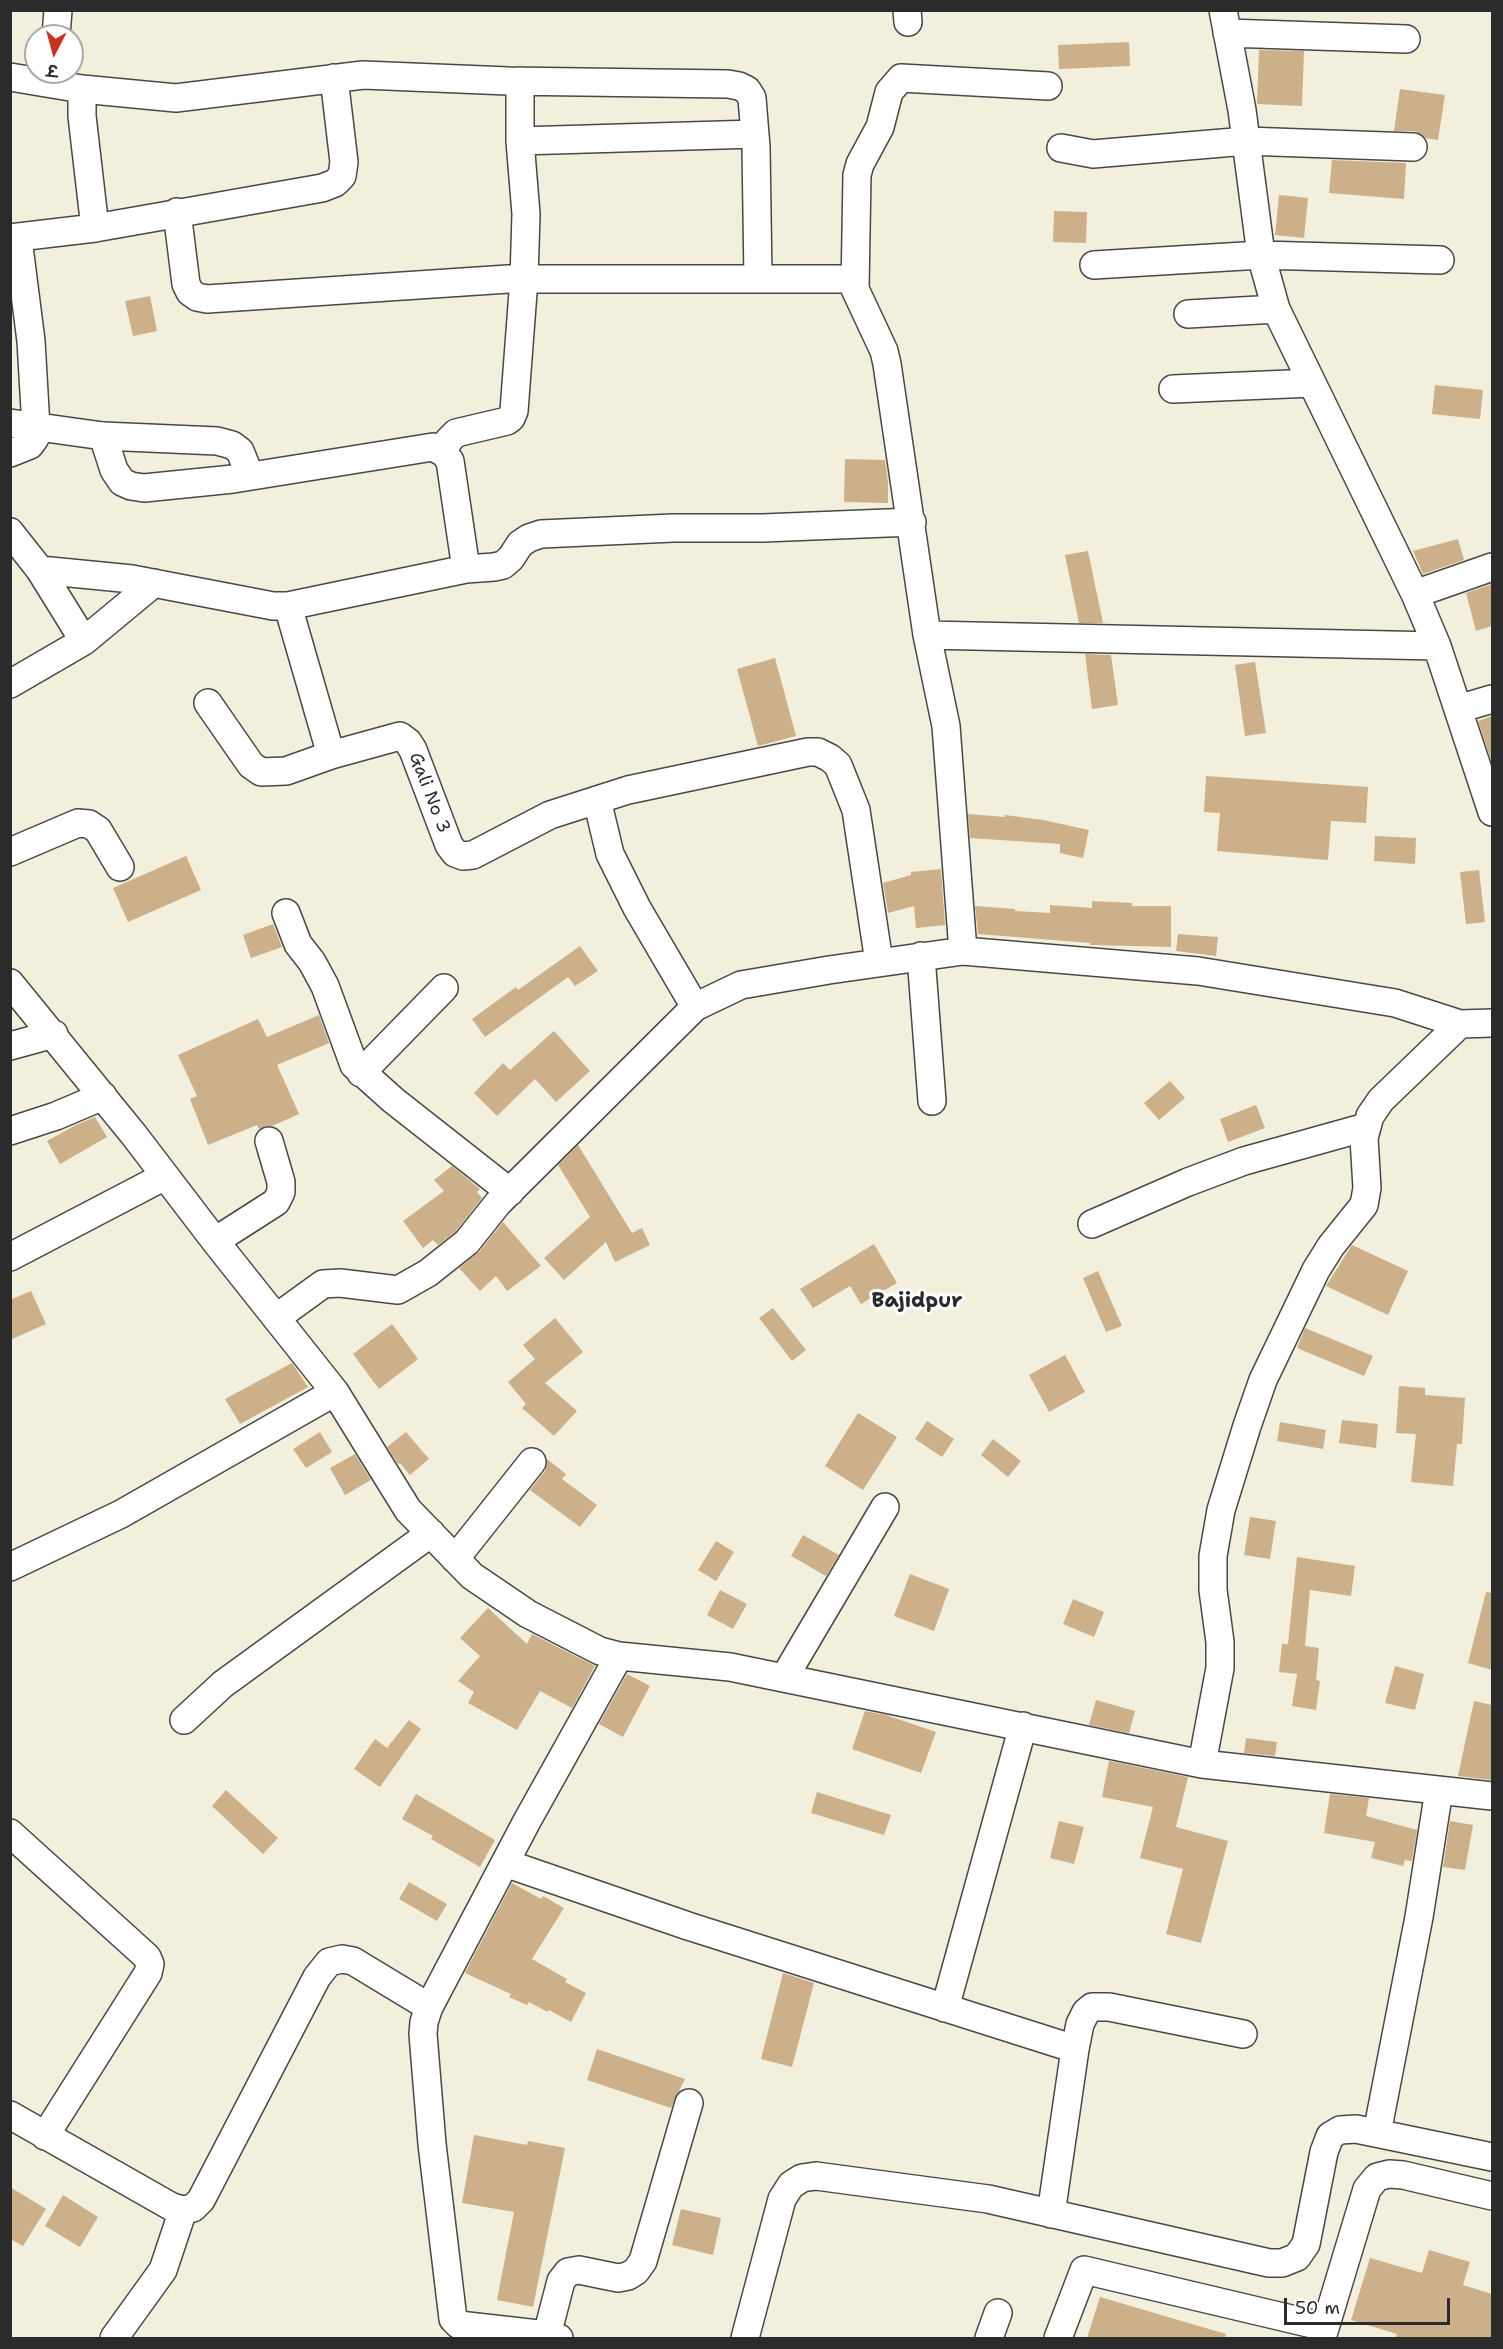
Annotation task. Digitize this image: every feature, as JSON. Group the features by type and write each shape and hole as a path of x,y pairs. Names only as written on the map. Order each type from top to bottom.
{"street":[{"path":"1406,39 1225,22 1246,141 1261,255 1276,309 1415,594 1437,646 1492,812"},
{"path":"69,84 82,89 176,98 363,75 739,86 747,90 752,98 755,134 758,279"},
{"path":"10,453 30,445 34,438 23,425 31,341 14,238 95,228 322,188 335,183 342,176 344,162 334,78"},
{"path":"963,951 946,726 927,635 887,364 884,351 858,298 854,279 857,175 860,164 880,127 889,92 901,78 1048,86"},
{"path":"444,453 450,437 456,433 512,418 514,411 524,279 526,200 520,141 520,81"},
{"path":"82,89 82,116 95,228"},
{"path":"520,141 755,134"},
{"path":"1061,148 1102,153 1246,141 1413,147"},
{"path":"177,212 186,284 190,292 197,297 207,299 524,279 854,279"},
{"path":"1094,265 1261,255 1440,260"},
{"path":"1188,314 1276,309"},
{"path":"1173,388 1312,383"},
{"path":"23,425 103,436 217,441 232,444 240,451 250,476"},
{"path":"103,436 114,471 122,482 144,488 250,476 433,447 444,453 450,461 466,569"},
{"path":"40,570 154,583 273,606 288,606 466,569 503,565 511,558 520,544 542,534 912,522"},
{"path":"10,532 40,570 84,641"},
{"path":"1415,594 1492,567"},
{"path":"10,684 84,641 154,583"},
{"path":"208,704 251,765 261,772 286,771 331,755 288,606"},
{"path":"927,635 1437,646"},
{"path":"1458,709 1492,699"},
{"name":"Gali No 3","path":"331,755 391,737 400,736 408,742 449,845 455,853 463,856 472,855 550,815 597,800"},
{"path":"695,1007 637,908 610,854 597,800 647,785 808,752 818,752 830,758 838,765 856,810 879,962"},
{"path":"10,852 78,823 88,824 98,830 120,867"},
{"path":"286,912 298,944 312,962 325,986 354,1065 510,1192"},
{"path":"276,1318 323,1284 340,1283 388,1290 406,1287 428,1274 467,1242 510,1192 695,1007 741,985 879,962 963,951 1198,971 1395,1003 1460,1024 1492,1023"},
{"path":"921,956 932,1101"},
{"path":"10,983 103,1096 335,1392 408,1510 472,1576 528,1614 600,1651 619,1656 730,1667 1202,1764 1492,1796"},
{"path":"361,1073 444,988"},
{"path":"1202,1764 1220,1668 1220,1642 1213,1590 1213,1556 1221,1510 1263,1380 1316,1270 1331,1246 1364,1205 1367,1188 1364,1138 1366,1126 1381,1100 1460,1024"},
{"path":"10,1046 54,1035"},
{"path":"10,1131 56,1116 103,1096"},
{"path":"1092,1224 1188,1182 1244,1161 1366,1126"},
{"path":"215,1241 276,1202 281,1192 281,1182 269,1141"},
{"path":"10,1257 165,1176"},
{"path":"10,1567 121,1514 335,1392"},
{"path":"456,1559 532,1462"},
{"path":"784,1678 885,1507"},
{"path":"184,1720 223,1684 431,1533"},
{"path":"619,1656 505,1863 429,2007 424,2022 423,2034 433,2156 453,2319 459,2325 553,2337 561,2281 568,2272 579,2270 618,2278 636,2271 643,2261 689,2103"},
{"path":"945,2008 1023,1726"},
{"path":"1377,2133 1419,1917 1439,1790"},
{"path":"10,1833 147,1957 150,1964 148,1973 45,2136"},
{"path":"505,1863 688,1926 1075,2049"},
{"path":"10,2115 172,2207 183,2210 193,2208 201,2200 317,1977 330,1962 342,1959 353,1961 429,2007"},
{"path":"1051,2214 1075,2049 1080,2024 1086,2012 1092,2007 1109,2007 1243,2034"},
{"path":"745,2338 782,2199 791,2185 802,2178 816,2176 988,2199 1269,2263 1282,2263 1298,2257 1306,2244 1324,2152 1330,2136 1340,2130 1356,2129 1492,2157"},
{"path":"1058,2338 1084,2270 1323,2333 1366,2189 1377,2177 1389,2174 1403,2175 1492,2196"},
{"path":"114,2338 163,2270 183,2210"},
{"path":"989,2338 998,2313"}],"building":[{"path":"1129,42 1130,66 1059,69 1058,45"},
{"path":"1259,50 1304,51 1302,106 1257,104"},
{"path":"1400,89 1445,95 1438,140 1425,138 1414,131 1394,131"},
{"path":"1332,160 1406,163 1404,199 1329,193"},
{"path":"1279,195 1308,198 1304,238 1275,235"},
{"path":"1054,211 1087,212 1086,243 1053,242"},
{"path":"150,296 157,331 133,336 125,301"},
{"path":"1435,385 1483,390 1480,419 1432,414"},
{"path":"845,459 885,460 888,503 844,502"},
{"path":"1458,539 1464,560 1423,574 1413,551"},
{"path":"1088,551 1103,623 1079,623 1065,555"},
{"path":"1492,584 1492,626 1476,631 1466,593"},
{"path":"1085,654 1111,655 1118,705 1092,709"},
{"path":"775,658 796,736 758,746 737,669"},
{"path":"1255,662 1266,733 1245,736 1235,665"},
{"path":"1492,716 1492,763 1478,721"},
{"path":"1206,776 1368,787 1366,823 1331,821 1328,860 1217,851 1220,813 1204,812"},
{"path":"968,814 1005,817 1005,815 1043,820 1089,830 1083,858 1060,853 1060,844 970,838"},
{"path":"1375,836 1416,838 1415,864 1374,861"},
{"path":"186,856 201,890 128,922 113,888"},
{"path":"941,869 945,925 916,928 914,906 888,913 883,883 911,875 911,872"},
{"path":"1479,870 1485,922 1466,924 1460,872"},
{"path":"1092,901 1132,903 1132,906 1171,906 1171,947 1090,945 1090,943 978,934 975,906 1050,913 1050,905 1092,908"},
{"path":"273,924 282,947 251,958 243,935"},
{"path":"1178,934 1218,937 1216,956 1176,951"},
{"path":"580,946 598,971 575,986 568,977 485,1037 472,1019 516,987 518,990"},
{"path":"319,1015 329,1043 277,1065 299,1114 272,1126 259,1129 257,1125 208,1145 190,1099 197,1096 178,1055 258,1019 267,1037"},
{"path":"554,1031 590,1071 556,1102 535,1079 497,1116 474,1093 503,1063 510,1070"},
{"path":"1170,1081 1185,1098 1159,1120 1144,1103"},
{"path":"1256,1105 1265,1128 1228,1142 1220,1119"},
{"path":"95,1117 107,1137 60,1164 47,1141"},
{"path":"578,1145 632,1233 642,1228 650,1245 615,1262 606,1242 564,1280 544,1258 590,1217 558,1165"},
{"path":"452,1166 480,1189 477,1192 482,1198 456,1231 438,1245 433,1240 423,1248 403,1221 444,1191 434,1180"},
{"path":"503,1222 541,1266 507,1291 496,1276 480,1291 459,1268 479,1252"},
{"path":"874,1244 897,1283 861,1304 850,1286 813,1308 800,1289"},
{"path":"1352,1245 1408,1271 1388,1315 1326,1286"},
{"path":"1098,1271 1122,1326 1106,1332 1083,1278"},
{"path":"31,1291 46,1324 10,1340 10,1300"},
{"path":"773,1308 806,1350 792,1361 759,1318"},
{"path":"555,1318 583,1352 545,1383 577,1411 554,1436 522,1408 526,1404 508,1382 535,1359 523,1345"},
{"path":"392,1324 418,1359 379,1389 353,1354"},
{"path":"1305,1328 1373,1356 1364,1376 1297,1348"},
{"path":"1065,1355 1085,1392 1049,1412 1029,1375"},
{"path":"292,1363 308,1387 240,1424 225,1399"},
{"path":"1399,1386 1425,1388 1425,1395 1465,1398 1462,1444 1457,1444 1453,1486 1411,1482 1416,1434 1396,1433"},
{"path":"858,1413 897,1437 863,1490 825,1466"},
{"path":"1342,1420 1378,1424 1376,1448 1339,1443"},
{"path":"927,1421 954,1439 942,1457 915,1439"},
{"path":"1280,1422 1326,1430 1323,1449 1277,1441"},
{"path":"320,1432 332,1452 306,1468 293,1449"},
{"path":"406,1432 429,1459 410,1475 400,1463 398,1464 387,1447"},
{"path":"993,1439 1021,1461 1008,1477 981,1455"},
{"path":"355,1454 371,1480 345,1495 330,1468"},
{"path":"547,1459 566,1474 562,1479 597,1505 580,1527 530,1490 545,1471"},
{"path":"1250,1517 1276,1521 1270,1559 1244,1555"},
{"path":"803,1535 839,1555 826,1576 791,1556"},
{"path":"716,1541 734,1552 716,1581 698,1570"},
{"path":"1297,1557 1355,1566 1351,1596 1310,1590 1305,1646 1319,1648 1316,1680 1320,1681 1316,1710 1292,1706 1297,1674 1279,1672 1282,1644 1288,1644"},
{"path":"910,1574 949,1589 934,1631 894,1616"},
{"path":"720,1590 747,1604 733,1629 707,1615"},
{"path":"1486,1592 1492,1593 1492,1670 1468,1663"},
{"path":"1073,1599 1104,1612 1094,1637 1063,1624"},
{"path":"488,1608 527,1644 532,1634 595,1666 572,1708 540,1691 517,1730 468,1703 474,1692 458,1681 480,1656 460,1638"},
{"path":"1395,1666 1424,1674 1415,1710 1385,1703"},
{"path":"627,1674 650,1686 623,1737 599,1724"},
{"path":"1096,1700 1135,1711 1129,1733 1089,1725"},
{"path":"1474,1701 1492,1705 1492,1780 1458,1776"},
{"path":"865,1711 886,1715 936,1732 921,1773 852,1749"},
{"path":"409,1720 421,1729 380,1787 354,1769 375,1739 387,1748"},
{"path":"1246,1738 1277,1742 1275,1756 1244,1753"},
{"path":"1109,1761 1188,1777 1176,1827 1228,1841 1201,1943 1166,1934 1183,1869 1140,1858 1153,1807 1102,1797"},
{"path":"226,1790 278,1838 263,1854 212,1806"},
{"path":"817,1792 891,1815 884,1835 811,1813"},
{"path":"416,1794 495,1840 480,1867 431,1839 433,1836 402,1819"},
{"path":"1330,1794 1369,1798 1366,1816 1417,1830 1412,1861 1405,1860 1403,1866 1371,1858 1375,1842 1324,1833"},
{"path":"1059,1821 1084,1827 1074,1864 1050,1858"},
{"path":"1450,1821 1473,1825 1465,1870 1443,1867"},
{"path":"409,1882 447,1904 437,1921 399,1899"},
{"path":"512,1883 541,1899 543,1896 564,1908 532,1959 567,1979 565,1982 586,1993 571,2022 549,2010 548,2012 529,2002 527,2005 509,1997 511,1994 465,1973"},
{"path":"783,1973 814,1983 792,2067 761,2059"},
{"path":"597,2049 685,2079 671,2108 587,2080"},
{"path":"474,2135 527,2145 528,2141 565,2148 533,2307 497,2300 514,2212 462,2203"},
{"path":"10,2187 46,2209 23,2246 10,2239"},
{"path":"63,2195 98,2217 80,2247 45,2226"},
{"path":"681,2209 721,2218 713,2255 672,2245"},
{"path":"1429,2250 1470,2262 1463,2285 1492,2294 1492,2338 1396,2338 1397,2334 1351,2320 1370,2258 1422,2273"},
{"path":"1100,2297 1226,2334 1225,2338 1087,2338"}],"district":[{"name":"Bajidpur","path":"917,1302"}]}
